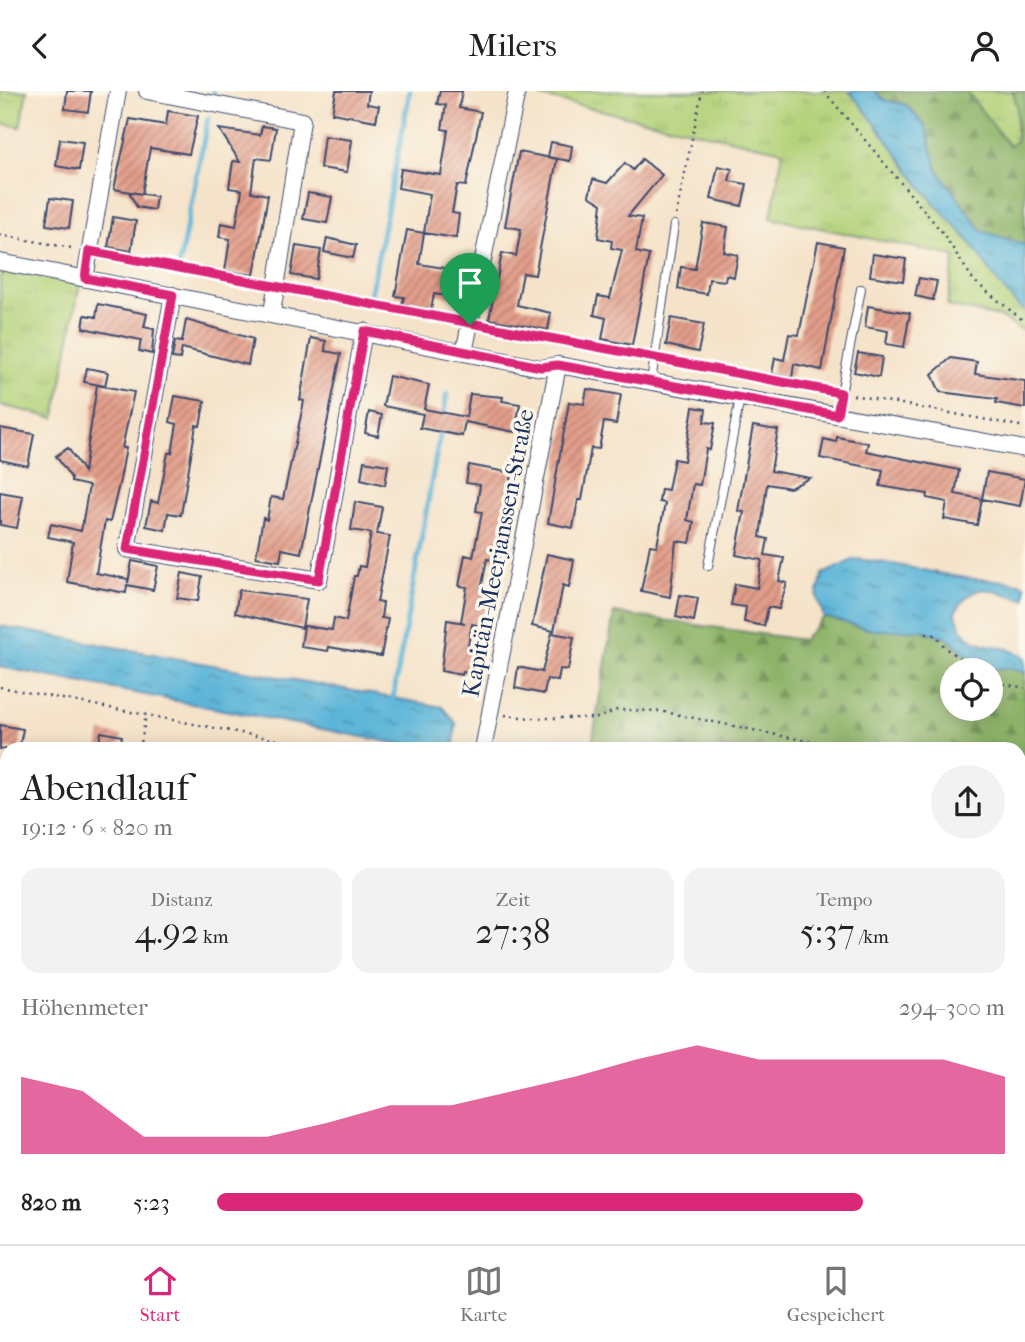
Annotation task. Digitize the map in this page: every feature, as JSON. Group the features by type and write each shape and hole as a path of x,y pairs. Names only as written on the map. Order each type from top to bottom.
{"street":[{"path":"85,278 118,91"},
{"path":"147,91 302,121 272,313"},
{"path":"464,352 517,91"},
{"path":"0,262 541,367 558,365 1025,449"},
{"path":"173,295 127,549 319,580 364,331"},
{"name":"Kapitän-Meerjanssen-Straße","path":"484,742 558,365"}],"lane":[{"path":"651,382 674,225"},
{"path":"837,415 861,289"},
{"path":"708,566 740,398"}],"path":[{"path":"674,225 702,91"},
{"path":"824,91 942,232 974,281 1025,322"},
{"path":"0,235 1025,427"},
{"path":"926,633 936,635 945,648 959,658"},
{"path":"1003,684 1025,688"},
{"path":"0,688 281,742"},
{"path":"490,712 528,718 597,718 617,710 660,711 812,742"},
{"path":"141,742 146,715"}],"green space":[{"path":"0,91 27,91 20,127 0,123"},
{"path":"541,91 849,91 913,177 1025,312 1025,332 999,317 947,306 955,256 771,218 783,151 541,97"},
{"path":"875,91 966,91 1009,146 1016,141 1017,106 1013,91 1025,91 1025,245 982,231 937,169 926,127 906,105 884,100"},
{"path":"966,91 1013,91 1017,106 1016,141 1009,146"},
{"path":"0,269 80,283 55,418 0,405"},
{"path":"614,613 803,640 824,617 873,630 921,630 947,637 971,658 940,658 940,721 1003,721 1003,669 1025,672 1025,742 592,742"}],"water":[{"path":"849,91 875,91 884,100 906,105 926,127 937,169 982,231 1025,245 1025,312 913,177"},
{"path":"855,559 1025,585 1025,599 986,589 978,590 963,601 955,612 967,635 975,641 1025,657 1025,672 1003,668 1003,658 971,658 947,637 921,630 873,630 824,617 817,596 823,574"},
{"path":"0,626 442,707 456,723 454,742 389,742 0,667"}],"building":[{"path":"67,91 91,91 88,112 65,109"},
{"path":"336,91 369,91 367,104 379,106 376,121 332,113"},
{"path":"440,91 462,91 459,108 481,112 466,186 457,185 452,213 459,214 456,238 424,233 430,194 398,188 401,169 441,175 448,130 442,129 446,105 437,104"},
{"path":"168,111 198,116 189,154 150,148 142,194 114,189 130,119 166,125"},
{"path":"262,126 276,128 271,160 256,158 251,192 268,195 254,275 225,271 230,239 219,237 221,223 236,226 242,190 229,188 233,161 240,162 219,129 260,135"},
{"path":"324,136 352,140 347,172 320,168"},
{"path":"60,139 83,142 79,170 56,166"},
{"path":"551,142 572,146 570,161 548,157"},
{"path":"519,152 557,159 535,275 523,273 517,305 551,313 548,330 489,319 502,253 516,256 521,229 505,226"},
{"path":"642,159 662,175 628,216 642,218 636,252 649,255 632,345 602,339 606,318 594,315 598,296 610,298 622,250 611,248 612,241 598,238 602,204 589,196 593,179 607,183 625,163 633,170"},
{"path":"718,166 732,169 729,181 747,184 742,206 711,199"},
{"path":"129,192 156,196 154,210 137,207"},
{"path":"308,193 332,197 327,223 303,219"},
{"path":"50,198 73,201 69,228 46,225"},
{"path":"113,217 136,221 131,251 108,247"},
{"path":"703,223 728,227 724,252 738,255 734,277 726,275 725,281 709,279 707,294 678,289 681,267 695,269"},
{"path":"407,230 424,233 419,264 457,270 452,297 434,294 431,310 402,305 404,297 395,296"},
{"path":"327,238 356,245 353,258 324,252"},
{"path":"818,242 844,247 822,370 794,364 792,378 772,374 775,358 784,360 789,334 799,335"},
{"path":"296,246 321,250 316,279 291,275"},
{"path":"873,254 906,259 903,281 870,276"},
{"path":"919,278 937,281 933,300 915,296"},
{"path":"98,304 147,314 144,327 154,329 152,354 139,351 141,340 83,328 85,315 96,317"},
{"path":"868,306 910,313 904,347 886,344 888,331 865,327"},
{"path":"671,318 704,324 698,352 666,345"},
{"path":"186,320 253,339 248,365 182,348 180,359 172,358 175,341 182,342"},
{"path":"311,338 326,341 325,351 341,354 301,553 282,549 280,561 256,557 263,518 267,520 271,497 283,499 304,401 300,400"},
{"path":"858,353 882,357 879,377 854,372"},
{"path":"951,358 977,362 975,374 1025,381 1025,408 996,403 997,399 940,392 932,374"},
{"path":"87,368 108,372 105,386 84,382"},
{"path":"389,376 429,385 424,409 466,417 470,394 503,397 502,401 520,404 515,432 465,422 462,436 420,428 423,414 383,406"},
{"path":"97,385 134,392 122,448 126,448 120,480 110,522 105,521 96,573 128,579 128,583 132,561 158,566 153,590 127,585 126,593 67,582 73,542 48,537 51,524 81,531 89,486 71,482 56,456 68,448 84,472"},
{"path":"587,389 621,395 616,424 604,422 599,449 591,448 582,500 578,500 573,528 548,523 569,402 584,404"},
{"path":"175,396 205,401 200,426 196,425 181,515 168,513 165,530 146,526 151,501 158,503 168,453 172,453 177,424 170,422"},
{"path":"693,407 706,409 704,422 715,423 710,450 706,449 700,485 693,484 687,520 694,522 690,543 676,541 670,597 641,591 650,545 657,546 665,503 659,502 661,489 668,490 674,459 684,461"},
{"path":"369,412 382,415 378,436 365,433"},
{"path":"753,426 778,430 771,471 810,478 790,488 767,484 760,537 768,539 765,555 784,558 779,581 787,583 779,609 768,607 764,626 744,622 746,607 731,605 735,584 757,588 762,560 736,555 744,512 738,511"},
{"path":"0,428 34,434 28,466 0,460"},
{"path":"837,437 868,443 866,451 959,470 955,494 982,499 977,525 944,519 947,502 927,498 928,494 880,486 883,470 820,458 824,439 836,442"},
{"path":"364,461 388,465 385,485 361,479"},
{"path":"469,465 512,473 499,561 487,559 481,590 494,592 488,626 472,624 467,650 479,652 476,674 463,672 462,675 441,671 447,620 465,623 461,622 467,587 459,586 465,555 473,557 482,512 476,511 480,485 466,483"},
{"path":"987,472 1025,479 1020,506 982,499"},
{"path":"0,492 23,496 17,528 0,525"},
{"path":"355,502 382,507 377,534 390,536 377,602 383,603 381,618 388,619 381,656 329,647 328,651 301,647 304,626 332,630 334,618 346,621 354,576 357,576 359,566 365,567 371,533 351,530"},
{"path":"547,554 574,560 569,587 563,585 554,631 532,626"},
{"path":"182,573 202,577 198,601 177,598"},
{"path":"239,590 307,599 302,628 235,613"},
{"path":"680,595 698,598 694,621 676,617"},
{"path":"552,633 574,637 568,670 560,669 558,681 547,679 544,694 515,688 518,667 542,672"},
{"path":"0,725 23,729 20,742 0,742"},
{"path":"101,732 122,736 121,742 99,742"}],"waterway":[{"path":"212,96 213,91"},
{"path":"369,303 410,91"},
{"path":"179,265 208,118"},
{"path":"393,698 447,394"}],"route":[{"path":"89,251 470,325 841,393 837,415 558,365 541,367 364,331 319,580 127,549 173,295 85,278 89,251"}]}
